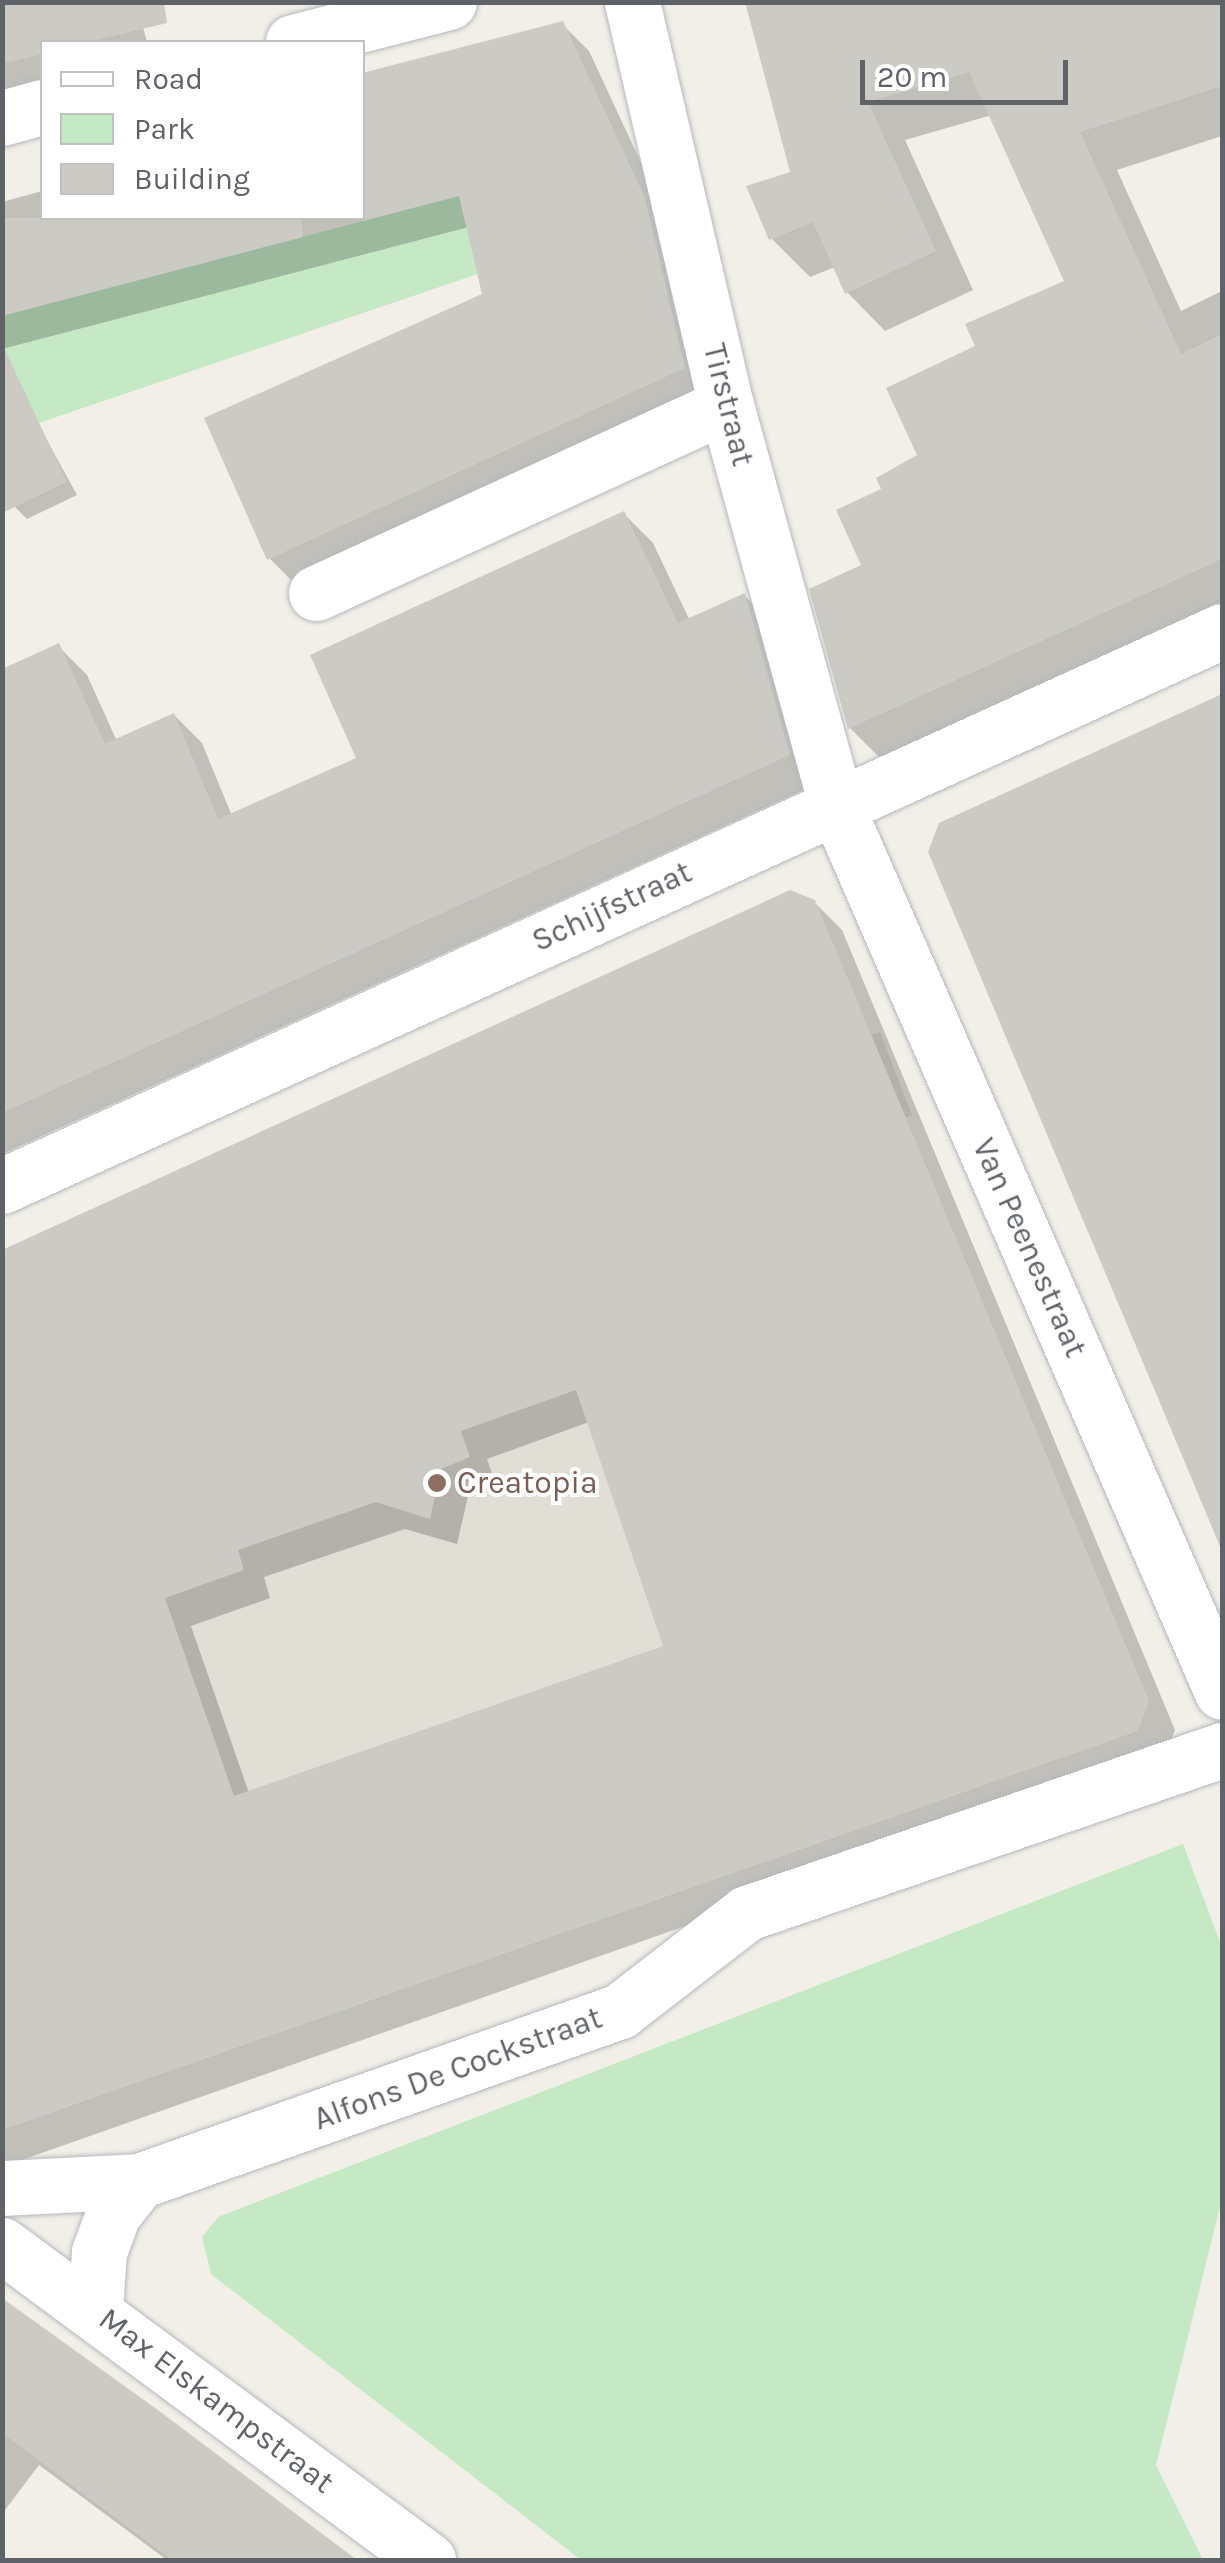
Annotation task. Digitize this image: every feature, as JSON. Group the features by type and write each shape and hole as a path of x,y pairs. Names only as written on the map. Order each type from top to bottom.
{"street":[{"path":"301,40 449,2"},
{"name":"Tirstraat","path":"632,2 726,405 836,805"},
{"path":"2,118 40,108"},
{"path":"316,593 726,405"},
{"name":"Schijfstraat","path":"2,1186 1222,631"},
{"name":"Van Peenestraat","path":"836,805 1222,1692"},
{"name":"Alfons De Cockstraat","path":"2,2188 139,2182 620,2011 747,1914 1222,1750"},
{"path":"95,2310 99,2252 113,2214 139,2182"},
{"name":"Max Elskampstraat","path":"2,2245 95,2310 428,2560"}],"shaded area":[{"name":"Creatopia","path":"880,1032 912,1115 727,1196 880,1609 79,1895 77,1463 796,1061"}],"green space":[{"path":"459,196 478,274 3,435 3,315"},
{"path":"1183,1844 1222,1947 1222,2199 1156,2465 1203,2560 581,2560 211,2274 202,2237 218,2217"}],"building":[{"path":"2,2 164,2 167,23 96,40 40,40 40,54 2,64"},
{"path":"745,2 1222,2 1222,86 1080,132 1181,354 1222,334 1222,559 848,729 809,589 861,565 836,510 881,489 876,478 917,455 886,388 975,346 965,324 1064,281 969,72 868,102 936,251 845,294 813,222 769,240 746,186 790,172"},
{"path":"563,21 645,198 685,368 267,560 204,418 482,294 459,196 362,221 365,72"},
{"path":"2,218 301,220 303,237 2,316"},
{"path":"2,344 67,482 2,513"},
{"path":"624,511 678,623 745,593 790,755 2,1113 2,669 59,643 105,744 174,713 218,819 356,758 310,655"},
{"path":"1222,694 1222,1550 928,852 939,823"},
{"path":"790,890 815,900 1149,1701 1138,1731 2,2130 2,1250","holes":["576,1390 663,1646 234,1796 165,1598 244,1570 238,1550 376,1502 430,1519 441,1469 470,1457 461,1431"]},
{"path":"2,2298 357,2560 172,2560 2,2433"}],"place":[{"name":"Creatopia","path":"437,1483"}]}
